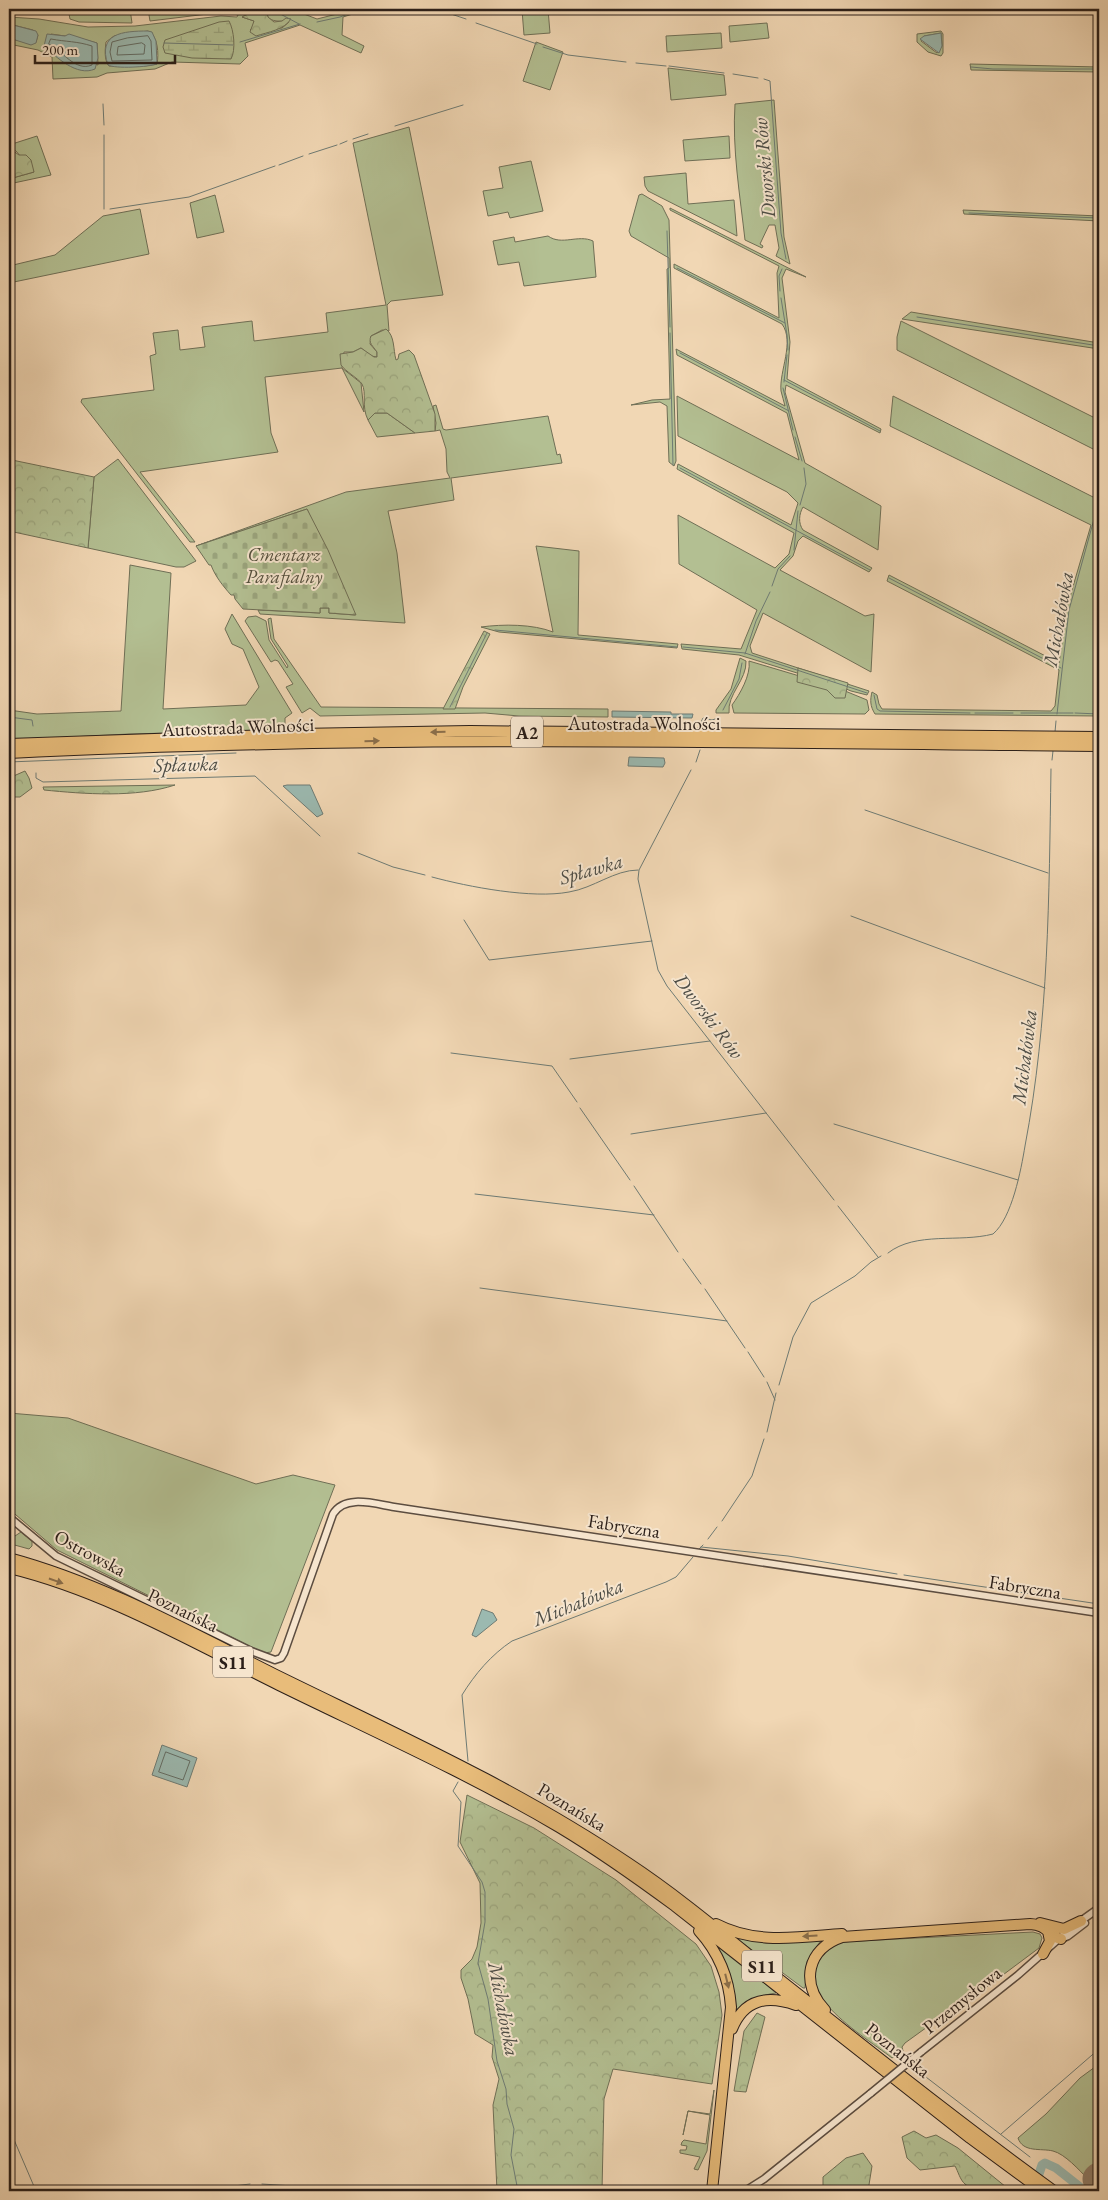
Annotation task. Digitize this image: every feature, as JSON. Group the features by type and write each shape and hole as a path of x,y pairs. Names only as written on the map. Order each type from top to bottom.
{"highway":[{"name":"Autostrada Wolności","path":"9,744 277,734 461,732 1046,741"},
{"name":"Autostrada Wolności","path":"9,753 275,743 471,740 1079,741 1099,737"},
{"name":"Autostrada Wolności","path":"1079,741 1099,746"},
{"path":"28,1556 46,1569"},
{"name":"Poznańska","path":"9,1558 86,1583 169,1622 517,1795 600,1844 843,2029 1027,2176"},
{"name":"Poznańska","path":"9,1568 53,1580 113,1604 485,1787 595,1850 678,1904 810,2012 970,2138 1048,2190"},
{"path":"678,1904 722,1927 746,1935 778,1938 1030,1924 1052,1929 1066,1928 1081,1921"},
{"path":"678,1904 708,1942 723,1969 730,2002 729,2036 712,2191"},
{"path":"1052,1929 1056,1938 1061,1939"},
{"path":"1043,1954 1050,1941 1052,1929"},
{"path":"843,2029 815,1998 811,1988 810,1972 817,1955 826,1945 842,1937 858,1935"},
{"path":"729,2036 739,2015 748,2006 768,1999 780,2000 800,2006 810,2012"}],"street":[{"name":"Fabryczna","path":"251,1650 275,1660 281,1658 284,1654 330,1521 338,1506 349,1502 422,1511 1099,1613"},
{"name":"Ostrowska","path":"9,1517 50,1552 251,1650"},
{"name":"Przemysłowa","path":"752,2191 764,2179 1043,1954 1061,1939 1067,1931 1099,1909"},
{"name":"Przemysłowa","path":"1061,1939 1070,1935 1099,1909"},
{"name":"Przemysłowa","path":"745,2191 764,2179"}],"green space":[{"path":"68,9 130,9 132,23 79,22 70,19"},
{"path":"148,9 251,9 248,14 242,17 254,21 254,26 250,30 282,28 289,22 270,19 266,9 291,9 317,19 357,9 369,9 343,17 342,35 364,46 361,53 300,25 245,43 248,56 240,64 172,62 155,69 107,73 97,77 53,79 52,57 38,50 9,44 9,38 29,43 36,42 38,35 33,30 9,24 9,17 39,19 88,27 135,26 221,16 237,17 238,15 224,12 150,21","holes":["148,31 156,41 158,50 157,64 145,66 109,66 107,64 106,42 114,36","51,34 97,43 98,65 55,54 50,50"]},
{"path":"251,9 266,9 268,17 274,22 282,21 286,18 291,19 280,28 256,36 250,32 254,21 242,17 248,14"},
{"path":"548,9 550,33 524,35 522,10"},
{"path":"229,21 234,40 234,51 231,59 192,58 165,53 163,47 165,40 219,22"},
{"path":"767,23 769,38 730,42 729,26"},
{"path":"941,31 943,34 943,53 941,56 928,52 917,42 917,34","holes":["941,33 942,46 937,53 921,41 924,36"]},
{"path":"721,33 722,48 667,52 666,36"},
{"path":"536,42 563,52 550,90 523,81"},
{"path":"970,64 1099,67 1099,72 971,70"},
{"path":"668,68 724,75 726,95 671,100"},
{"path":"774,100 784,237 790,264 776,256 779,248 775,225 769,225 760,244 763,246 762,248 745,240 737,172 735,104"},
{"path":"409,127 443,295 391,301 387,305 389,331 382,330 371,336 370,344 377,352 377,357 371,356 361,348 353,352 344,352 342,368 265,377 271,433 278,452 140,472 195,542 190,542 81,402 82,399 154,390 150,356 156,354 153,333 178,330 180,350 205,347 202,327 252,321 254,341 328,332 326,313 386,305 353,143"},
{"path":"37,136 51,175 9,184 9,179 34,172 16,151 9,148 9,145"},
{"path":"729,136 730,158 685,161 683,140"},
{"path":"9,148 19,155 26,155 31,160 34,172 9,179"},
{"path":"531,161 543,211 510,218 508,212 488,216 483,191 503,188 499,167"},
{"path":"686,173 688,204 734,200 737,236 648,191 645,186 644,177"},
{"path":"642,194 662,206 669,220 676,461 674,466 669,462 667,406 660,402 631,405 652,400 670,399 667,269 669,268 669,258 631,236 629,231 639,195"},
{"path":"215,195 224,232 197,238 190,203"},
{"path":"670,208 806,277 786,269 782,278 790,342 787,379 881,429 880,433 786,385 785,392 805,463 881,506 878,550 803,507 800,516 800,524 803,530 872,568 869,572 803,536 798,541 793,556 780,570 865,616 874,614 871,672 763,613 750,646 752,653 869,691 867,695 739,655 682,649 681,644 741,649 757,610 679,564 678,515 775,568 789,554 794,533 677,469 678,464 791,525 798,503 787,492 678,436 677,396 799,460 787,413 677,355 676,349 785,406 781,383 787,339 786,331 782,324 674,268 674,264 779,318 777,273 779,266 670,210"},
{"path":"140,209 149,254 9,283 9,266 55,255 103,216"},
{"path":"963,210 1099,216 1099,221 964,214"},
{"path":"548,236 559,240 587,239 593,241 596,277 524,286 519,262 498,265 493,241 514,237 515,242"},
{"path":"911,312 1099,343 1099,349 902,319"},
{"path":"901,321 1099,420 1099,452 897,350 897,337"},
{"path":"386,329 391,335 396,360 399,354 409,350 414,355 435,414 435,431 415,433 387,413 375,413 368,420 362,384 341,365 340,354 353,352 361,348 377,357 377,352 370,338"},
{"path":"342,368 361,383 364,412"},
{"path":"893,396 1097,499 1099,489 1099,716 875,714 871,703 872,692 877,695 882,709 1051,711 1055,706 1059,670 887,581 889,575 1059,663 1067,607 1091,525 890,426"},
{"path":"436,405 443,429 446,430 548,416 557,455 560,454 562,463 451,478 454,500 388,511 397,553 405,623 260,614 258,610 320,613 320,608 329,608 329,613 355,615 307,509 196,546 346,492 450,478 447,472 446,449 440,430 435,431 436,423 433,406"},
{"path":"375,413 387,413 415,433 377,437 368,420"},
{"path":"118,459 196,561 184,567 176,567 88,548 94,477"},
{"path":"12,460 94,477 88,548 9,531"},
{"name":"Cmentarz Parafialny","path":"307,509 328,550 356,615 329,613 329,608 320,608 320,613 243,609 234,595 231,595 222,584 211,565 209,565 196,546"},
{"path":"536,546 579,551 578,635 678,644 677,648 499,632 481,627 518,625 536,627 553,632"},
{"path":"130,565 171,573 163,709 246,705 259,687 243,649 232,644 225,629 232,614 292,713 285,718 285,730 129,734 9,740 9,710 37,714 121,711"},
{"path":"256,616 266,621 269,640 287,668 288,666 271,639 268,619 271,618 274,639 321,707 608,709 608,717 519,716 485,713 320,716 310,708 302,713 286,687 293,684 278,661 271,662 245,621 248,617"},
{"path":"484,631 490,634 463,687 455,709 443,709"},
{"path":"740,658 746,661 745,668 731,700 729,713 716,713 716,710 731,689"},
{"path":"749,661 833,686 867,700 869,710 865,714 734,713 732,705 747,678"},
{"path":"798,668 848,683 845,698 835,698 827,690 797,682"},
{"path":"25,771 32,788 20,797 9,797 9,778"},
{"path":"175,785 144,792 110,794 44,790 43,787"},
{"path":"9,1413 68,1418 256,1484 293,1475 335,1485 271,1652 264,1653 57,1550 9,1509"},
{"path":"21,1532 32,1541 32,1546 29,1549 11,1544 12,1538"},
{"path":"467,1795 534,1828 616,1880 696,1944 711,1966 719,1992 722,2015 712,2084 613,2069 604,2099 602,2191 497,2191 493,2105 499,2079 492,2057 493,2045 475,2034 468,1999 461,1978 461,1970 472,1959 477,1947 481,1923 480,1883 460,1842"},
{"path":"1033,1932 1040,1934 1042,1938 1039,1948 964,2004 959,2004 905,2043 902,2047 903,2051 892,2058 842,2020 827,2005 816,1989 813,1973 820,1957 840,1942"},
{"path":"732,1935 766,1943 821,1940 807,1962 805,1988 803,1988"},
{"path":"716,1943 776,1993 764,1995 754,2000 736,2013 714,1944"},
{"path":"757,2013 765,2017 746,2092 734,2091 744,2031"},
{"path":"1099,2064 1099,2166 1088,2179 1062,2155 1053,2151 1028,2148 1020,2143 1018,2138 1046,2114 1080,2078"},
{"path":"714,2090 707,2151 698,2170 694,2169 700,2157 680,2153 680,2150 686,2150 687,2146 681,2145 684,2140 706,2144 710,2115 688,2111 710,2114"},
{"path":"914,2131 926,2138 936,2135 958,2148 1006,2187 985,2192 974,2190 963,2182 955,2166 920,2170 907,2158 902,2137"},
{"path":"863,2153 872,2166 868,2191 823,2191 823,2177 846,2158"}],"water":[{"path":"9,24 36,31 38,35 36,43 31,45 9,38"},
{"path":"152,32 156,41 157,64 132,67 108,65 106,46 109,40 121,33"},
{"path":"941,33 942,46 939,53 920,39 924,36"},
{"path":"47,34 65,36 69,34 97,43 98,58 95,69 81,70 67,65 44,46"},
{"path":"612,711 693,714 692,718 612,717"},
{"path":"629,757 664,758 665,763 663,767 628,766"},
{"path":"310,785 323,814 317,817 283,786"},
{"path":"482,1609 493,1613 497,1620 476,1637 472,1635"},
{"path":"162,1745 197,1758 187,1787 152,1775"}],"waterway":[{"path":"271,9 299,24"},
{"name":"Dworski Rów","path":"317,22 340,17 362,9"},
{"name":"Dworski Rów","path":"436,9 466,19"},
{"name":"Dworski Rów","path":"476,23 537,44"},
{"name":"Dworski Rów","path":"240,42 300,24"},
{"name":"Dworski Rów","path":"164,43 233,45"},
{"name":"Dworski Rów","path":"543,47 568,55 626,62"},
{"name":"Dworski Rów","path":"636,63 666,66"},
{"name":"Dworski Rów","path":"669,66 724,73"},
{"path":"971,67 993,69 1099,69"},
{"name":"Dworski Rów","path":"733,74 758,78"},
{"name":"Dworski Rów","path":"764,79 770,81 781,233 786,259"},
{"path":"103,104 104,125"},
{"path":"395,126 463,105"},
{"path":"353,139 368,134"},
{"path":"104,135 104,209"},
{"path":"340,144 347,141"},
{"path":"309,154 337,145"},
{"path":"279,165 303,156"},
{"path":"110,209 189,197 275,166"},
{"path":"969,213 1099,218"},
{"path":"667,231 670,327"},
{"path":"677,268 785,323"},
{"name":"Dworski Rów","path":"780,291 779,276 782,269"},
{"name":"Dworski Rów","path":"781,298 788,350"},
{"path":"917,317 1099,346"},
{"path":"670,333 673,465"},
{"path":"680,353 789,411"},
{"name":"Dworski Rów","path":"784,382 787,355"},
{"path":"784,380 880,431"},
{"name":"Dworski Rów","path":"783,388 793,430"},
{"name":"Dworski Rów","path":"795,437 802,461"},
{"path":"680,468 870,570"},
{"name":"Dworski Rów","path":"800,505 806,484 804,468"},
{"name":"Michałówka","path":"1057,714 1069,610 1099,501"},
{"name":"Dworski Rów","path":"794,550 798,511"},
{"name":"Dworski Rów","path":"772,586 778,569 790,556"},
{"path":"889,578 1061,668"},
{"name":"Dworski Rów","path":"745,654 756,621 770,592"},
{"path":"495,630 677,647"},
{"path":"450,707 487,633"},
{"path":"683,647 745,653 867,693"},
{"name":"Dworski Rów","path":"723,710 739,679 742,663"},
{"path":"874,695 877,709 880,711 970,713"},
{"path":"975,713 1013,713"},
{"path":"1021,713 1073,713"},
{"path":"1075,713 1099,714"},
{"name":"Spławka","path":"9,717 32,720 33,726"},
{"name":"Dworski Rów","path":"700,724 703,718 712,720 718,718"},
{"name":"Michałówka","path":"1055,732 1056,721"},
{"name":"Dworski Rów","path":"696,762 700,750"},
{"name":"Michałówka","path":"1052,760 1053,751"},
{"path":"9,762 236,753"},
{"name":"Michałówka","path":"888,1253 899,1246 911,1242 993,1234 1000,1227 1015,1193 1033,1099 1043,1005 1048,911 1051,769"},
{"name":"Dworski Rów","path":"691,770 639,870 638,879 658,970 667,986 834,1200"},
{"name":"Spławka","path":"36,773 36,778 43,782 255,776 320,836"},
{"path":"865,810 1048,873"},
{"name":"Spławka","path":"358,853 393,867 425,875"},
{"name":"Spławka","path":"432,877 500,891 554,894 578,890 612,876 638,870"},
{"path":"851,916 1045,988"},
{"path":"464,920 489,960 652,941"},
{"path":"570,1059 710,1041"},
{"path":"451,1053 552,1066 577,1102"},
{"path":"580,1108 630,1180"},
{"path":"631,1134 766,1113"},
{"path":"834,1124 1018,1180"},
{"path":"634,1186 678,1252"},
{"path":"475,1194 654,1215"},
{"name":"Dworski Rów","path":"838,1206 878,1257"},
{"name":"Michałówka","path":"779,1385 793,1337 811,1303 855,1276 881,1256"},
{"path":"683,1259 701,1284"},
{"path":"480,1288 727,1321"},
{"path":"705,1289 745,1348"},
{"path":"748,1352 764,1377"},
{"path":"767,1382 775,1400"},
{"name":"Michałówka","path":"767,1432 776,1393"},
{"name":"Michałówka","path":"722,1521 752,1476 764,1439"},
{"name":"Michałówka","path":"708,1539 717,1527"},
{"name":"Michałówka","path":"699,1549 703,1545"},
{"path":"701,1547 788,1556 897,1574"},
{"name":"Michałówka","path":"468,1761 462,1695 478,1672 497,1652 512,1641 666,1582 676,1577 693,1557"},
{"path":"904,1575 1099,1604"},
{"name":"Michałówka","path":"458,1782 453,1791 461,1802 458,1846 482,1882 485,1892 485,1922 478,1963 488,1999 497,2061 506,2089 507,2104 514,2129 511,2155 518,2191"},
{"path":"1001,2134 1099,2049"},
{"path":"922,2074 1030,2157"},
{"path":"9,2128 36,2191"},
{"path":"1027,2191 1045,2163 1056,2168 1085,2191"},
{"path":"194,2191 250,2184"},
{"path":"262,2184 369,2191"}]}
